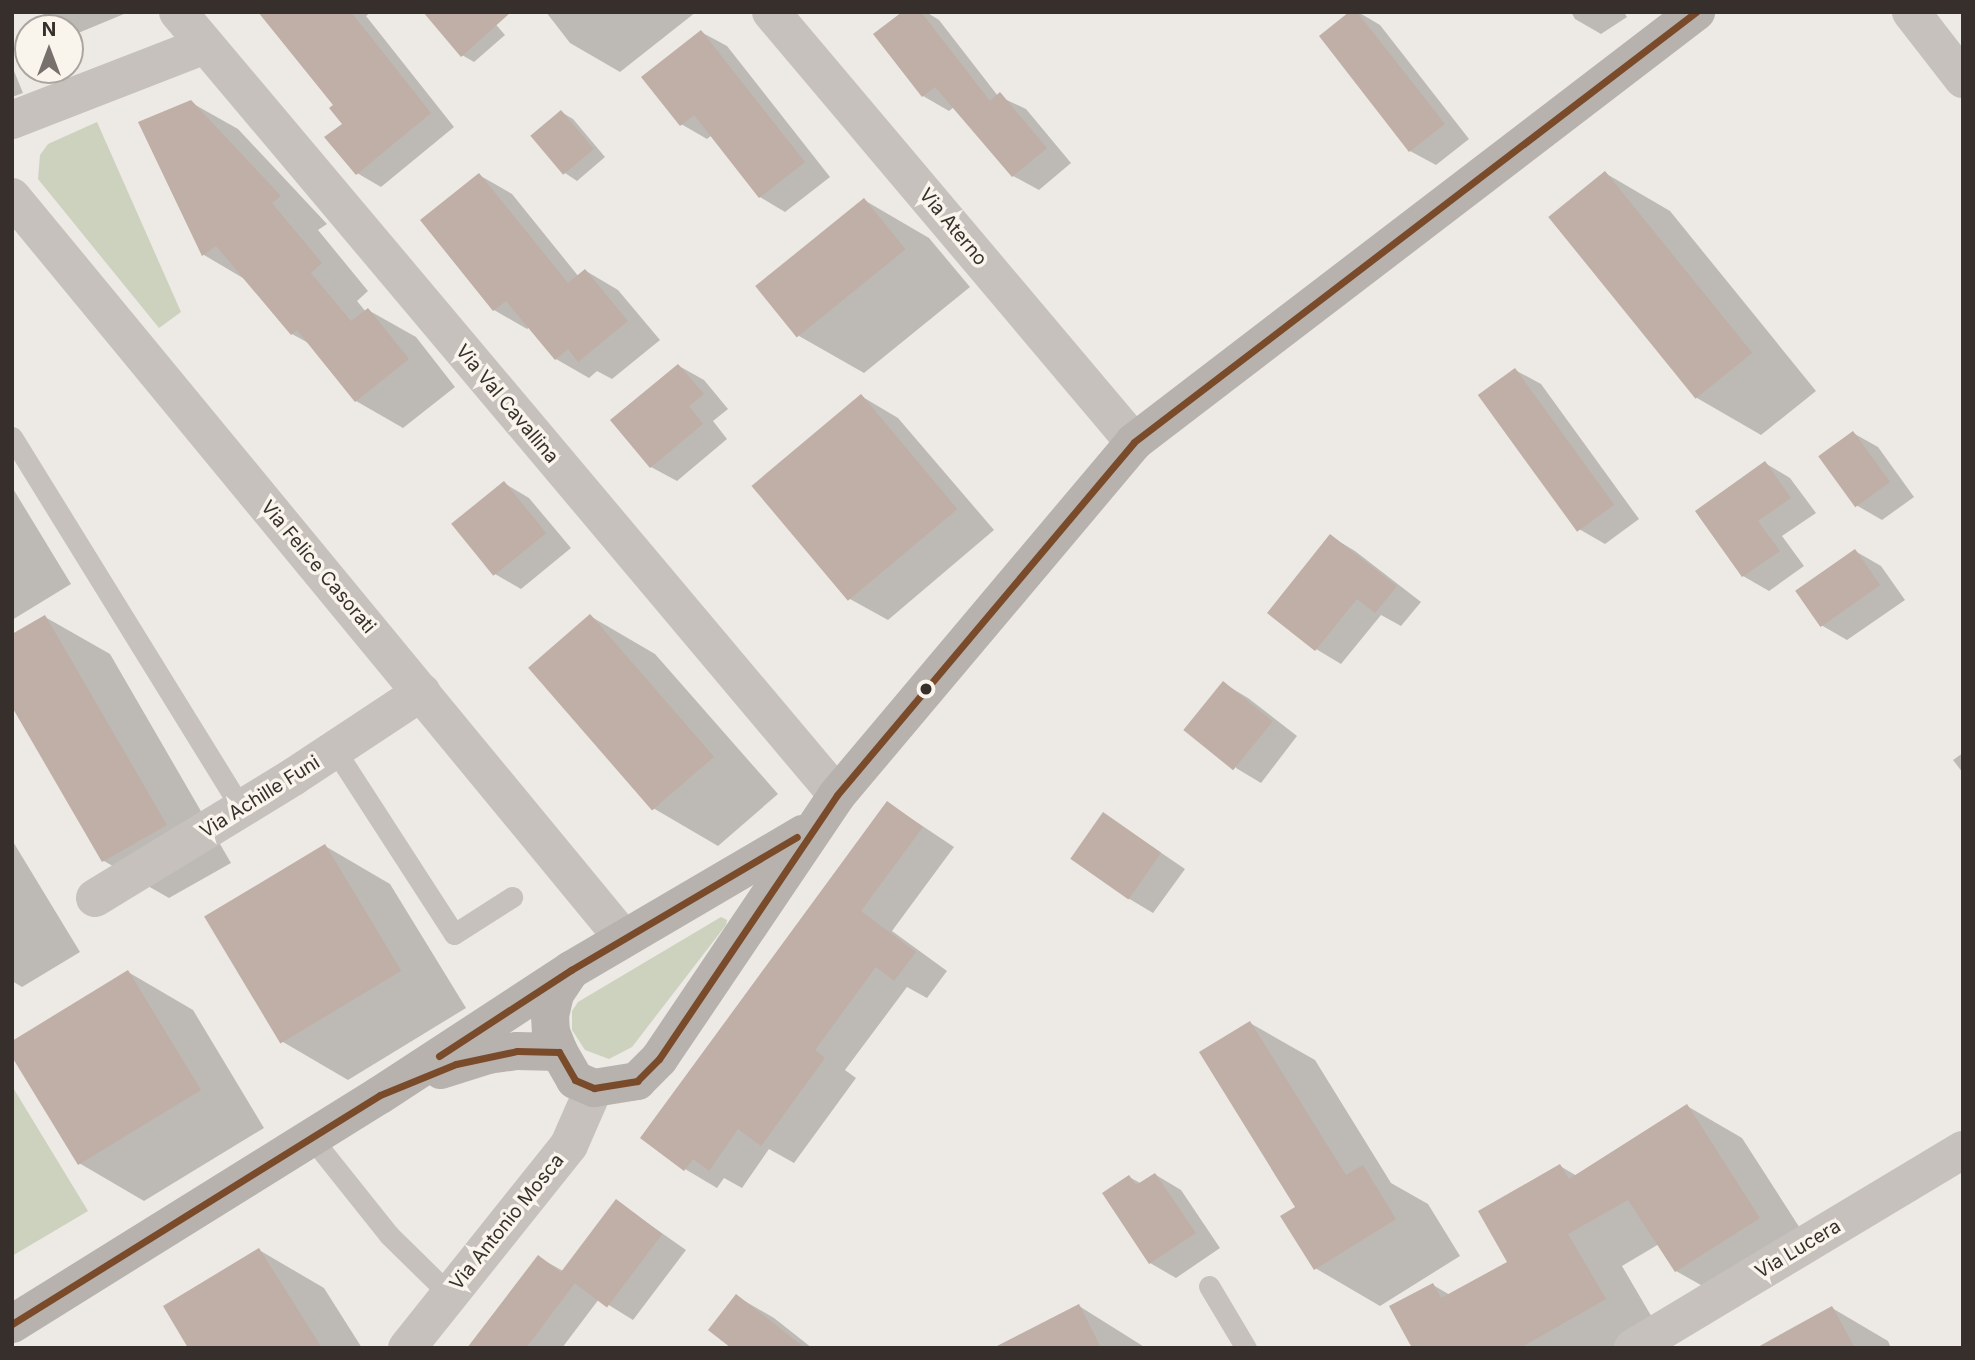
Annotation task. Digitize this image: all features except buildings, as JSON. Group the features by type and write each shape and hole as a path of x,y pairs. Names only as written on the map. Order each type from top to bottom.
{"street":[{"name":"Via Val Cavallina","path":"178,12 836,794"},
{"name":"Via Aterno","path":"771,12 1134,442"},
{"path":"571,970 555,995 550,1014 551,1032 575,1080 594,1088 638,1081 659,1059 836,794 1134,442 1696,12"},
{"path":"1910,12 1963,79"},
{"path":"12,120 205,45"},
{"name":"Via Felice Casorati","path":"17,214 422,692 623,938"},
{"name":"Via Achille Funi","path":"95,898 335,750 422,692"},
{"path":"12,1324 310,1136 380,1095 571,970 811,829"},
{"path":"380,1095 456,1064 488,1055 517,1051 559,1052"},
{"name":"Via Antonio Mosca","path":"407,1348 569,1144 594,1088"},
{"name":"Via Lucera","path":"1633,1348 1963,1150"}],"lane":[{"path":"12,437 241,808"},
{"path":"335,750 454,934 512,897"},
{"path":"310,1136 389,1235 449,1294"},
{"path":"1209,1286 1246,1348"}],"green space":[{"path":"97,122 181,312 159,328 38,179 40,155 48,144"},
{"path":"721,917 727,920 726,925 632,1047 609,1059 585,1050 572,1030 572,1011 578,1002"},
{"path":"12,1086 88,1211 12,1256"}],"transit line":[{"path":"12,1324 380,1095 456,1064 517,1051 559,1052 575,1080 594,1088 637,1081 659,1059 837,795 1134,442 1696,12"},
{"path":"439,1056 571,970 797,837"}]}
